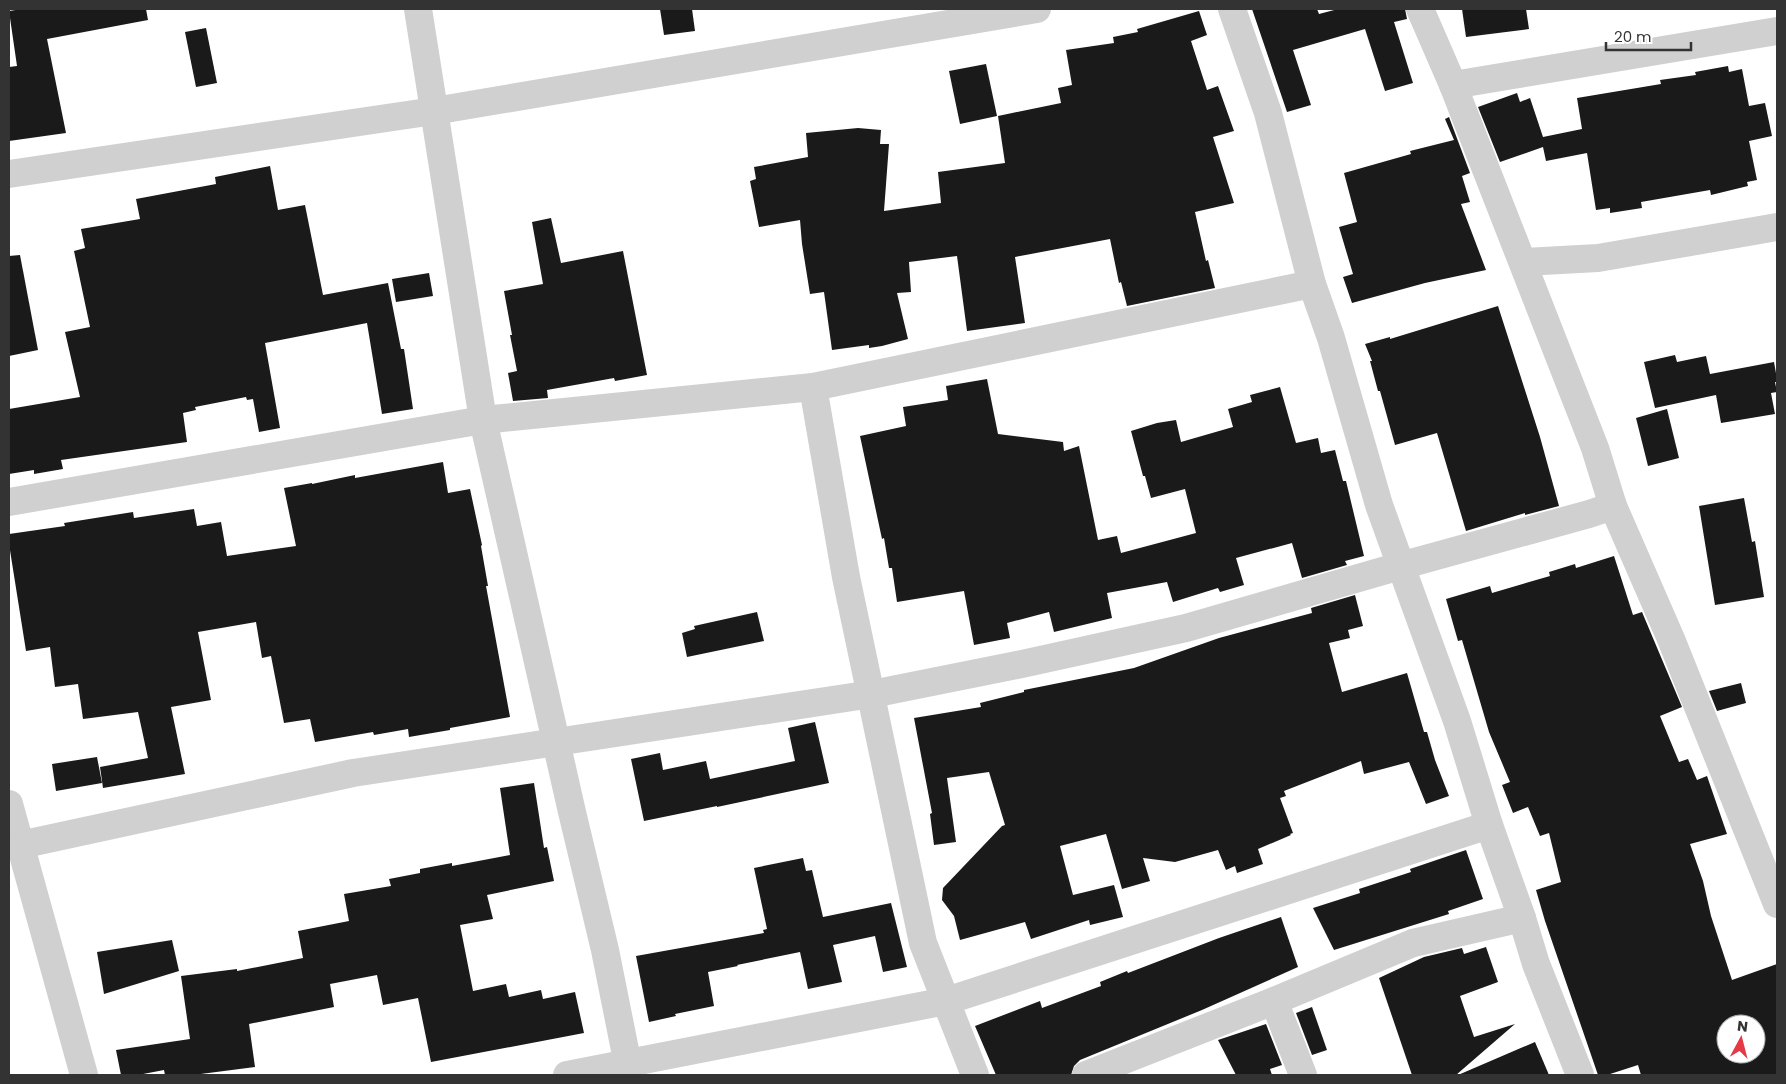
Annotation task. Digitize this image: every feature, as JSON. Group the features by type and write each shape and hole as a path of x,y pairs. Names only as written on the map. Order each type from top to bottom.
{"street":[{"path":"418,9 483,420 556,744 606,950 629,1069"},
{"path":"9,174 434,111 1037,9"},
{"path":"1232,9 1268,113 1312,284 1331,338 1380,505 1400,566 1457,721 1488,825 1522,918 1536,964 1580,1075"},
{"path":"1420,9 1453,85 1523,262 1595,448 1613,506 1672,639 1777,904"},
{"path":"1453,85 1777,31"},
{"path":"1523,262 1598,258 1777,227"},
{"path":"9,502 483,420 813,387 1312,284"},
{"path":"813,387 846,577 923,942 975,1075"},
{"path":"20,845 353,773 556,744 872,694 1017,665 1186,628 1613,506"},
{"path":"9,804 84,1075"},
{"path":"566,1075 629,1069 946,1001 1488,825"},
{"path":"1086,1075 1274,1001 1413,943 1522,918"},
{"path":"1274,1001 1303,1075"}],"building":[{"path":"22,9 146,9 148,20 47,39 66,133 9,141 9,67 17,66 9,11"},
{"path":"660,9 692,9 695,31 664,35"},
{"path":"1252,9 1317,9 1319,14 1338,9 1405,9 1407,19 1394,22 1413,83 1385,91 1365,29 1293,50 1311,105 1287,112"},
{"path":"1462,9 1526,9 1529,29 1466,37"},
{"path":"1199,11 1207,35 1191,41 1207,90 1218,86 1234,131 1213,137 1234,203 1195,212 1206,261 1208,260 1215,288 1127,306 1121,282 1119,283 1110,239 1015,257 1025,323 967,331 957,256 909,262 911,292 897,293 908,339 869,348 869,345 832,350 824,292 810,294 800,220 759,227 750,181 756,179 754,167 808,157 806,133 858,128 881,130 880,144 889,144 884,211 941,203 938,172 1005,163 998,116 1061,103 1058,88 1072,85 1066,50 1114,43 1113,37 1138,32 1137,29"},
{"path":"206,28 217,83 196,87 185,32"},
{"path":"986,64 997,116 960,124 949,71"},
{"path":"1728,66 1729,72 1742,69 1749,106 1765,103 1772,136 1749,141 1757,180 1747,182 1748,186 1711,195 1710,190 1641,202 1642,208 1610,213 1610,208 1596,210 1587,153 1546,161 1543,147 1500,162 1478,107 1517,93 1520,102 1530,98 1543,137 1582,129 1577,98 1661,84 1660,80 1696,75 1695,72"},
{"path":"1449,117 1470,173 1462,176 1470,202 1461,204 1486,270 1425,283 1352,303 1343,277 1353,274 1339,227 1357,222 1344,173 1411,154 1410,151 1454,140 1445,119"},
{"path":"270,166 278,210 305,205 323,295 388,283 401,349 404,349 413,409 382,414 367,323 265,343 280,428 259,432 253,399 247,400 246,397 195,407 196,410 183,413 187,442 61,460 63,469 34,474 34,470 9,474 9,409 80,397 65,332 90,327 74,251 85,248 81,229 140,219 136,199 216,184 215,177"},
{"path":"551,218 561,263 623,251 647,375 615,381 614,378 547,390 548,398 513,401 508,373 517,371 504,291 543,284 532,222"},
{"path":"20,255 38,350 9,356 9,256"},
{"path":"429,273 433,296 396,302 392,279"},
{"path":"1498,306 1540,437 1559,506 1525,515 1525,513 1466,531 1437,433 1395,445 1380,391 1378,391 1370,361 1372,361 1365,344 1390,337 1390,339"},
{"path":"1675,355 1677,362 1706,356 1710,374 1774,362 1777,392 1771,393 1775,414 1721,423 1716,395 1655,408 1644,362"},
{"path":"987,379 998,434 1063,442 1064,451 1079,446 1098,540 1117,536 1121,553 1196,533 1185,489 1151,498 1131,431 1157,423 1176,420 1181,442 1233,427 1228,409 1252,402 1250,395 1280,387 1296,443 1318,438 1321,453 1335,450 1343,481 1346,481 1364,556 1345,561 1347,565 1302,578 1292,543 1236,558 1244,585 1220,592 1218,588 1173,602 1167,582 1107,593 1112,618 1054,632 1049,612 1007,623 1010,638 974,645 964,591 897,602 892,568 889,568 884,538 882,539 860,436 906,426 903,407 948,400 946,386"},
{"path":"1667,409 1679,458 1648,466 1636,418"},
{"path":"443,462 448,493 470,489 482,545 488,586 486,586 510,717 409,737 408,729 374,735 373,732 315,742 310,719 284,723 271,656 262,658 256,622 198,632 211,700 171,707 185,774 103,788 100,767 148,758 138,712 83,719 78,684 55,687 50,647 26,651 9,534 65,526 64,523 133,512 134,518 194,509 197,526 221,522 227,556 296,546 284,488 355,475 355,478"},
{"path":"1744,498 1752,542 1755,541 1764,597 1715,605 1699,506"},
{"path":"1614,556 1633,615 1642,612 1682,707 1660,716 1679,762 1688,759 1697,780 1707,776 1727,834 1690,844 1703,881 1711,916 1732,980 1777,964 1777,1075 1641,1075 1638,1065 1607,1075 1598,1075 1536,890 1561,882 1549,833 1540,836 1528,807 1513,813 1502,785 1510,782 1489,732 1462,640 1458,641 1446,599 1490,586 1492,593 1550,576 1549,572 1575,564 1576,568"},
{"path":"1355,595 1363,626 1348,630 1350,638 1329,643 1342,692 1407,673 1424,732 1427,732 1435,760 1449,796 1426,804 1409,762 1364,774 1361,761 1284,791 1286,796 1280,798 1293,833 1258,849 1263,864 1237,873 1235,866 1226,870 1218,850 1175,862 1143,858 1150,881 1122,889 1106,834 1060,846 1073,895 1114,885 1123,917 1090,925 1089,920 1031,939 1025,922 960,940 954,916 942,900 943,888 1005,825 989,772 947,778 956,842 934,845 930,814 932,813 914,718 981,707 980,703 1024,692 1024,690 1134,668 1219,638 1312,613 1311,608"},
{"path":"757,612 764,641 687,657 682,633 695,629 694,626"},
{"path":"1741,683 1746,703 1717,711 1709,691"},
{"path":"815,722 829,783 644,821 631,759 660,753 663,770 706,761 710,779 795,761 788,728"},
{"path":"97,757 102,783 56,791 52,764"},
{"path":"534,783 544,848 547,847 554,881 487,895 493,919 460,925 473,991 506,984 509,997 541,990 543,999 575,992 584,1033 431,1062 418,998 383,1005 377,975 330,984 334,1007 249,1024 255,1067 193,1075 165,1075 164,1070 138,1075 121,1075 116,1050 190,1039 181,976 237,969 237,971 303,958 298,931 349,921 344,894 391,886 389,879 420,873 420,869 452,863 452,866 510,855 500,788"},
{"path":"1466,850 1483,899 1448,911 1449,914 1334,950 1313,908 1360,893 1359,889 1411,872 1410,869"},
{"path":"803,858 806,871 812,870 823,917 891,903 907,967 883,972 875,936 833,945 842,982 808,989 800,952 737,965 708,972 714,1006 675,1014 676,1016 649,1022 636,956 764,933 763,930 767,929 754,868"},
{"path":"1281,917 1298,967 1202,1010 1080,1060 1074,1066 1071,1075 996,1075 975,1026 1040,1001 1042,1008 1101,986 1100,982 1127,971 1128,973 1219,938"},
{"path":"172,940 179,971 104,994 97,952"},
{"path":"1486,947 1498,982 1460,996 1474,1037 1515,1024 1456,1075 1412,1075 1379,978 1424,957 1462,948 1464,954"},
{"path":"1312,1007 1327,1050 1312,1055 1296,1013"},
{"path":"1266,1024 1282,1065 1270,1069 1272,1075 1236,1075 1218,1040"},
{"path":"1535,1042 1549,1075 1458,1075"}]}
